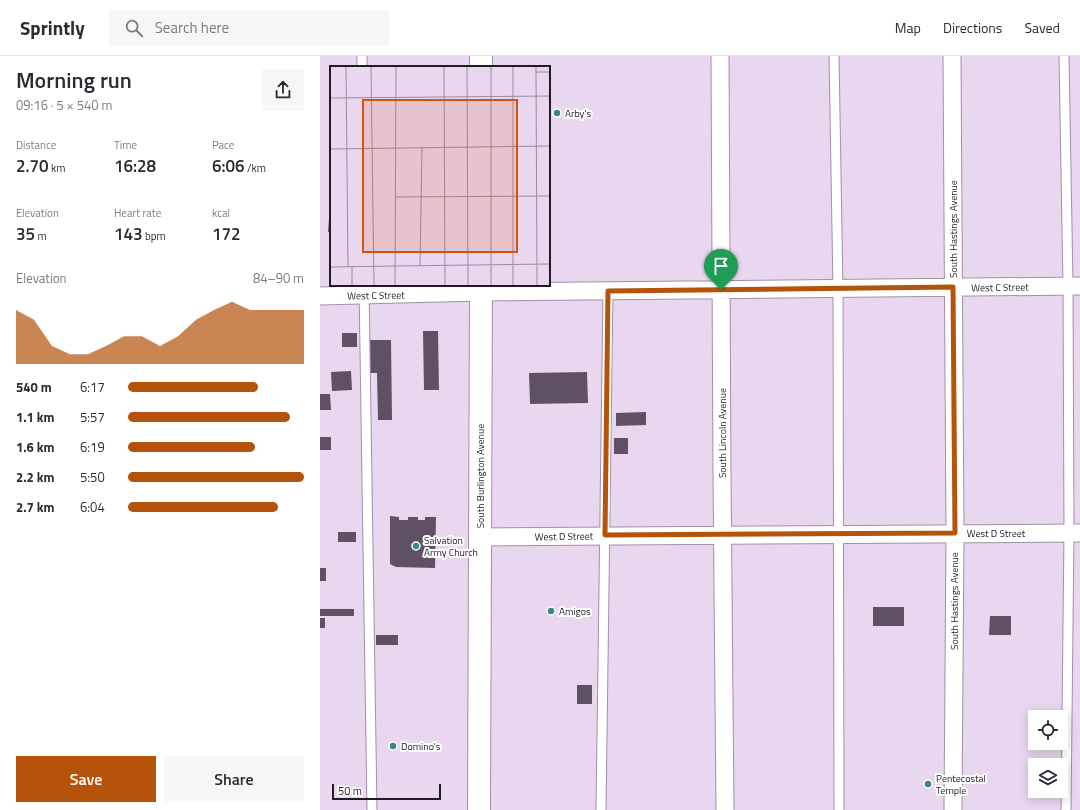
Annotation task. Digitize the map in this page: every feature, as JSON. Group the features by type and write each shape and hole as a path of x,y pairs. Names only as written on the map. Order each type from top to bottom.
{"highway":[{"name":"South Burlington Avenue","path":"479,810 481,289"}],"street":[{"name":"South Lincoln Avenue","path":"720,56 725,810"},
{"name":"South Hastings Avenue","path":"952,56 955,533 952,810"},
{"name":"West C Street","path":"320,296 364,290 481,289 608,291 1074,286"},
{"name":"West D Street","path":"480,537 840,533 1075,533"}],"lane":[{"path":"834,56 840,533 839,810"},
{"path":"1064,56 1074,286 1075,533 1066,810"},
{"path":"364,290 372,810"},
{"path":"601,810 608,291"}],"building":[{"path":"330,205 330,232 328,232"},
{"path":"423,331 438,331 439,390 424,390"},
{"path":"342,333 357,333 357,347 342,347"},
{"path":"368,340 391,340 392,420 378,420 377,373 368,373"},
{"path":"351,371 352,390 332,391 331,372"},
{"path":"587,372 588,403 530,404 529,373"},
{"path":"320,394 330,394 331,410 320,410"},
{"path":"646,412 646,425 616,426 616,413"},
{"path":"320,437 331,437 331,450 320,450"},
{"path":"614,438 628,438 628,454 614,454"},
{"path":"390,516 399,517 399,520 408,520 408,517 418,517 418,520 425,520 425,517 436,517 435,568 396,567 390,564"},
{"path":"338,532 356,532 356,542 338,542"},
{"path":"320,568 326,568 326,581 320,581"},
{"path":"873,607 904,607 904,626 873,626"},
{"path":"320,609 354,609 354,616 320,616"},
{"path":"990,616 1011,616 1011,635 989,635"},
{"path":"320,618 325,618 325,628 320,628"},
{"path":"376,635 398,635 398,645 376,645"},
{"path":"577,685 592,685 592,704 577,704"}],"place":[{"name":"Arby's","path":"557,113"},
{"name":"Salvation Army Church","path":"416,546"},
{"name":"Amigos","path":"551,611"},
{"name":"Domino's","path":"393,746"},
{"name":"Pentecostal Temple","path":"928,784"}],"route":[{"path":"953,287 955,533 605,535 608,291 721,290 953,287"}]}
